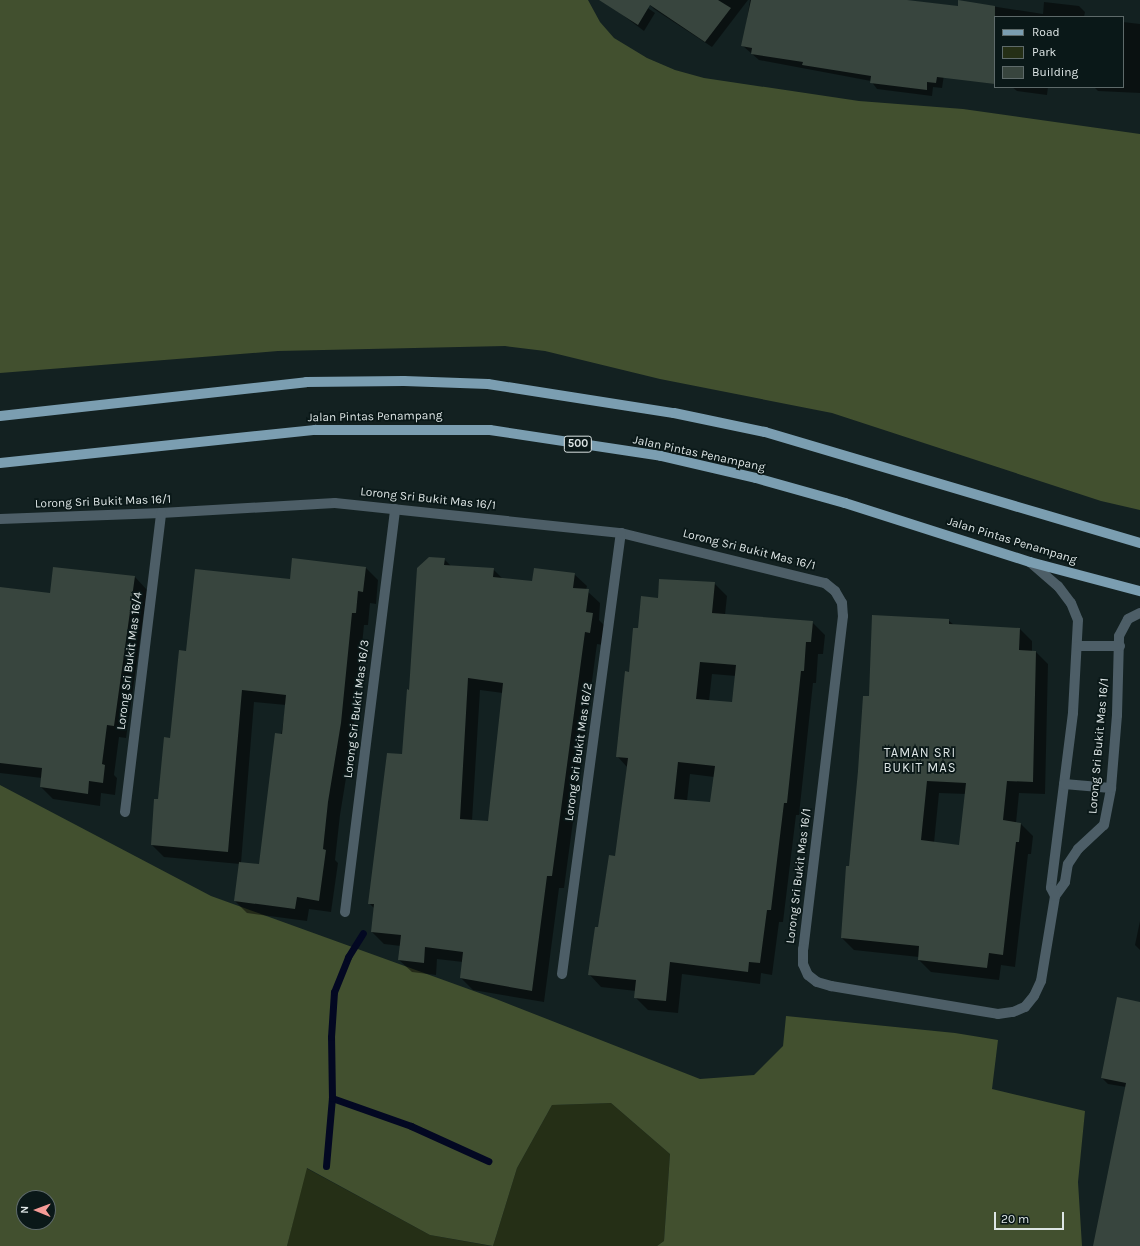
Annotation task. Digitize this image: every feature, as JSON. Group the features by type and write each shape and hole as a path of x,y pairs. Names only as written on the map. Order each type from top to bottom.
{"main road":[{"path":"0,416 306,382 404,381 488,384 674,413 765,432 1140,543"},
{"name":"Jalan Pintas Penampang","path":"0,463 315,430 490,430 661,456 756,478 845,503 1030,562 1140,590"}],"street":[{"name":"Lorong Sri Bukit Mas 16/1","path":"0,519 161,513 335,502 621,533 810,578 825,583 835,591 842,603 843,616 803,949 803,964 808,975 817,982 831,986 998,1014 1013,1012 1025,1007 1034,996 1041,981 1055,896 1065,882 1068,864 1078,849 1104,825 1110,788 1120,646 1119,636 1128,619 1140,613"},
{"name":"Lorong Sri Bukit Mas 16/3","path":"345,912 395,509"},
{"name":"Lorong Sri Bukit Mas 16/4","path":"124,812 161,513"},
{"name":"Lorong Sri Bukit Mas 16/2","path":"562,974 621,533"},
{"name":"Lorong Sri Bukit Mas 16/1","path":"1030,562 1058,586 1071,603 1078,620 1078,646 1064,784 1051,888 1055,896"},
{"path":"1078,646 1120,646"},
{"path":"1064,784 1110,788"}],"green space":[{"path":"0,0 588,0 600,22 614,38 647,58 675,70 704,78 859,101 963,109 1140,134 1140,510 1101,501 832,413 660,379 545,351 505,346 278,351 0,373"},
{"path":"0,785 211,896 496,999 700,1079 754,1075 783,1046 786,1016 955,1033 998,1040 992,1089 1085,1111 1078,1182 1082,1246 657,1246 664,1241 670,1154 611,1103 552,1105 517,1168 493,1246 430,1235 307,1168 287,1246 0,1246"},
{"path":"611,1103 670,1154 664,1241 657,1246 493,1246 517,1168 552,1105"},
{"path":"306,1168 430,1235 491,1246 287,1246"}],"building":[{"path":"599,0 718,0 731,8 705,42 650,5 638,25"},
{"path":"751,0 907,0 958,6 958,0 995,6 994,84 937,77 936,83 927,82 927,90 870,83 871,76 802,65 803,62 751,54 752,48 741,46"},
{"path":"429,557 445,558 444,565 494,568 493,577 532,581 534,568 575,573 573,588 589,589 586,612 593,613 590,633 585,632 552,876 547,876 532,991 460,978 463,952 425,947 424,963 398,960 401,935 371,932 374,904 368,904 387,753 402,754 407,689 409,690 417,568","holes":["468,678 503,683 488,821 460,819"]},
{"path":"292,558 366,567 363,592 358,591 356,613 352,613 341,723 328,802 323,849 326,850 319,901 297,897 295,909 234,901 239,862 259,864 275,733 282,734 286,695 242,690 228,852 151,845 154,799 158,799 164,737 170,738 179,650 186,651 195,569 290,579"},
{"path":"53,567 135,576 114,726 107,725 102,764 105,765 103,783 89,781 88,794 40,787 42,768 0,763 0,587 50,593"},
{"path":"659,579 715,582 712,613 813,621 811,642 806,642 804,671 801,671 787,803 784,803 771,910 767,910 760,963 749,962 748,972 670,962 666,1001 634,998 636,980 588,975 595,927 598,927 609,855 615,856 628,758 616,757 625,671 629,672 633,628 638,628 641,596 658,598","holes":["700,662 736,665 732,702 696,699","678,762 715,766 710,802 674,799"]},
{"path":"872,615 949,619 949,624 1020,628 1019,650 1036,651 1033,782 1007,781 1003,820 1021,823 1019,842 1016,842 1003,955 989,953 987,968 918,960 919,946 841,938 846,866 849,866 858,771 863,696 869,696","holes":["927,781 966,783 959,845 921,840"]},
{"path":"1117,997 1140,1002 1140,1246 1093,1246 1126,1083 1101,1078"}],"waterway":[{"path":"326,1166 332,1098 331,1037 334,992 348,957 363,933"},
{"path":"332,1098 411,1126 488,1161"}],"district":[{"name":"TAMAN SRI BUKIT MAS","path":"920,762"}]}
